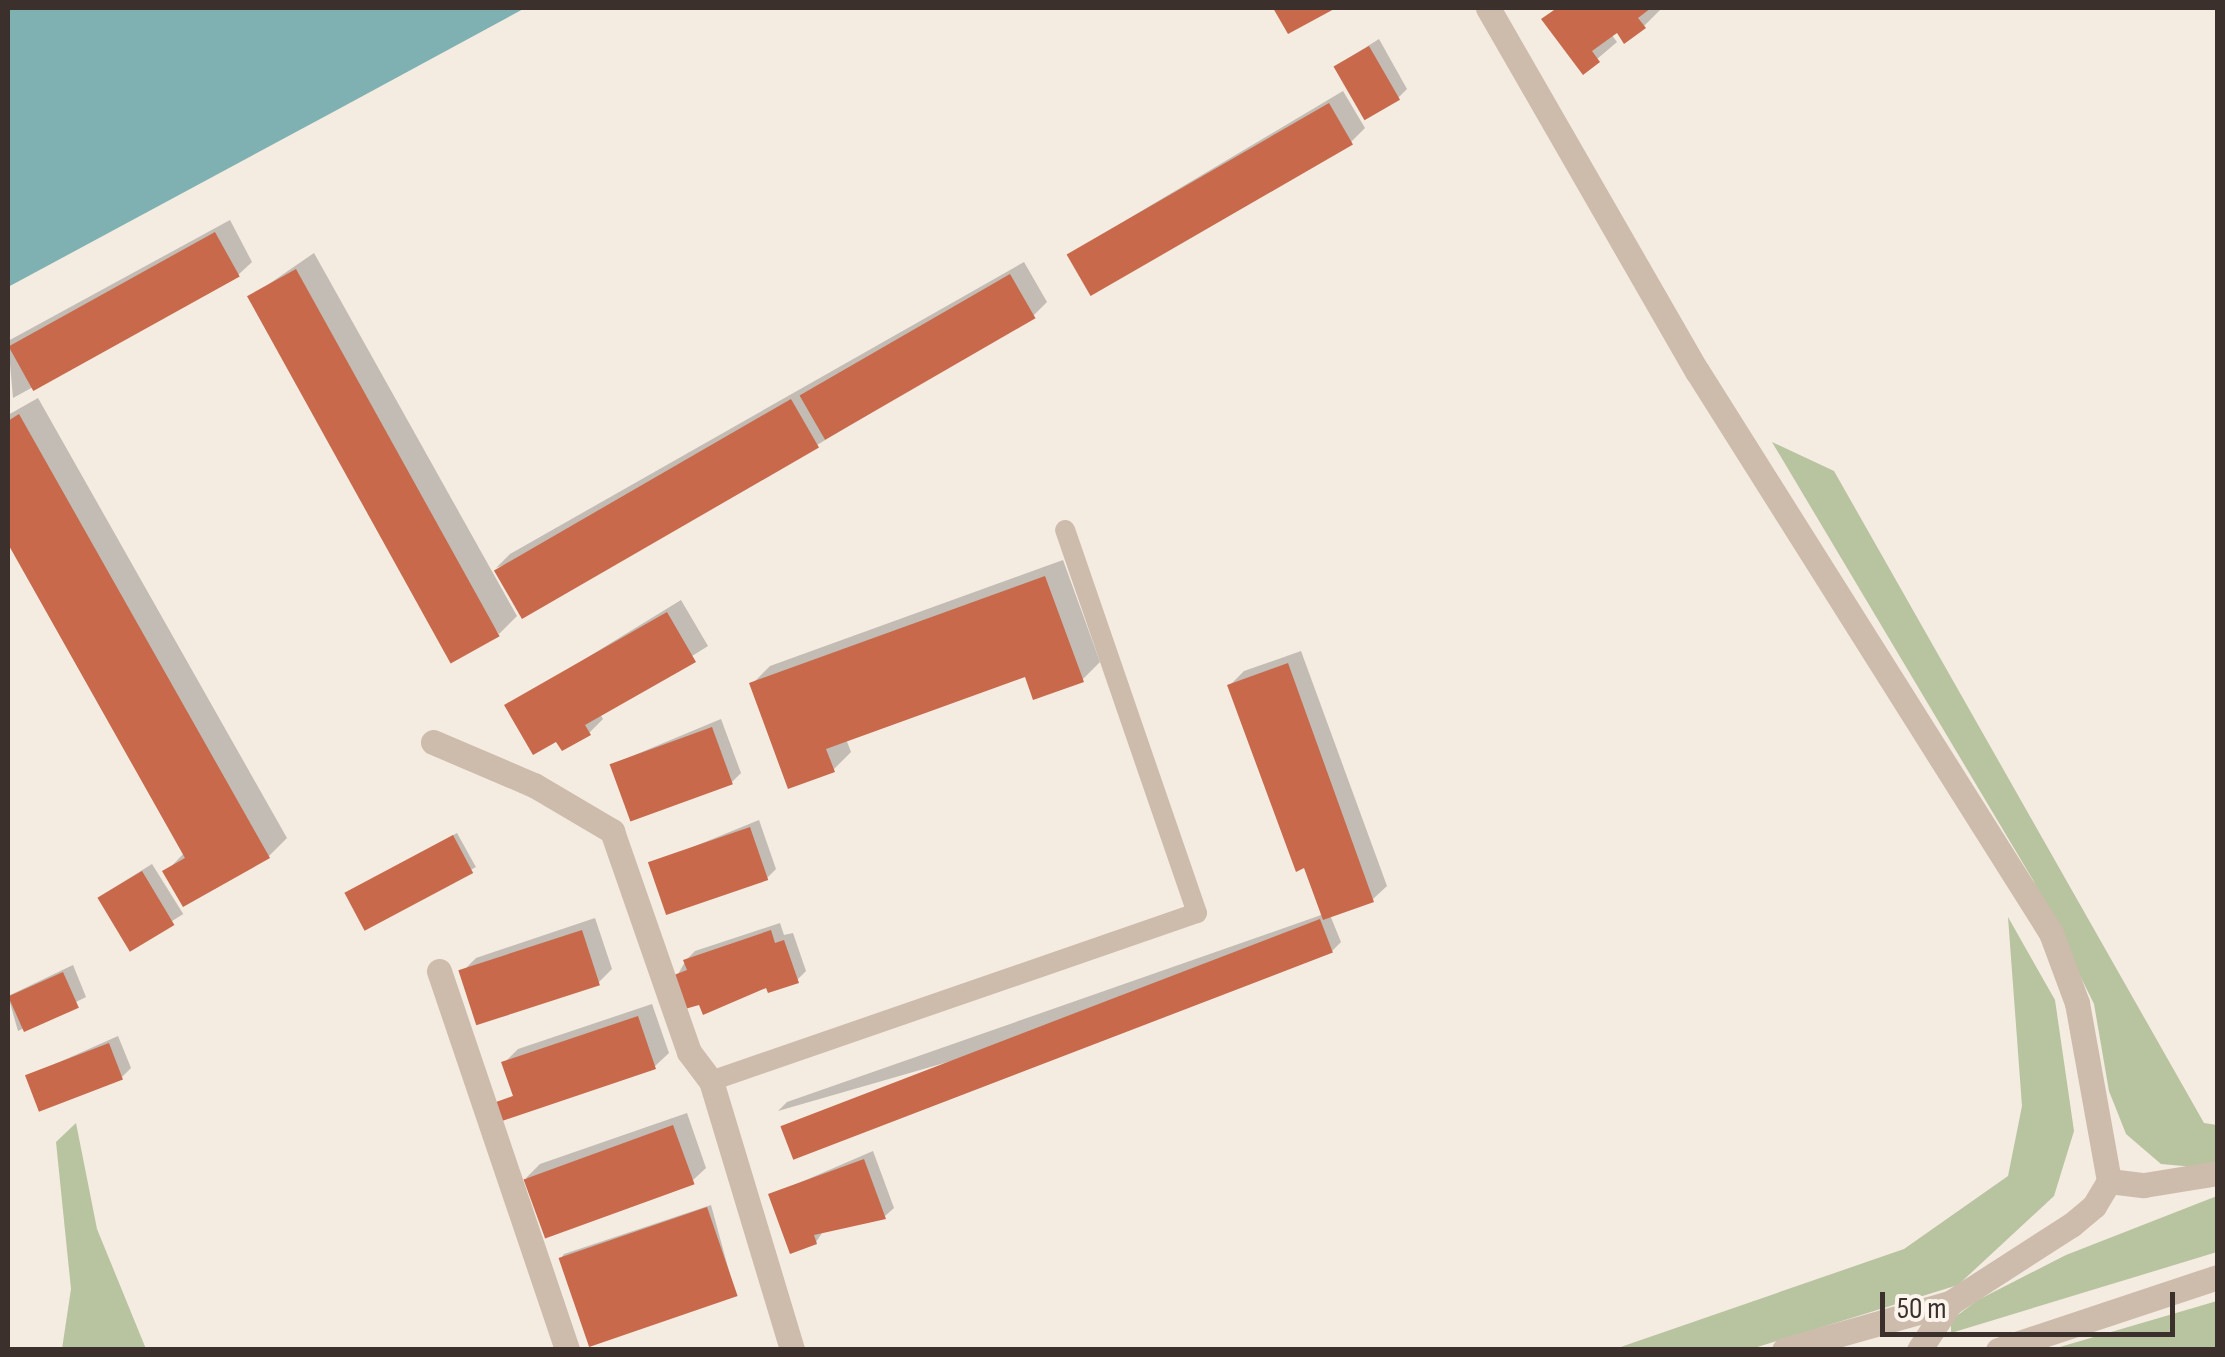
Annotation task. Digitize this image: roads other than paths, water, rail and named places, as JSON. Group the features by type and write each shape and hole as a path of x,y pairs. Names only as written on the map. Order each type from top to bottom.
{"street":[{"path":"1488,8 1697,371 2051,934 2076,1004 2109,1181 2094,1206 1950,1303 1784,1350"},
{"path":"433,742 534,785 612,831 689,1052 712,1080 792,1350"},
{"path":"439,971 567,1350"},
{"path":"2109,1181 2144,1185 2218,1173"},
{"path":"1998,1350 2218,1277"},
{"path":"1919,1350 1950,1303"}],"lane":[{"path":"712,1080 1196,913 1064,530"}],"water":[{"path":"525,8 335,111 8,287 8,9"}]}
